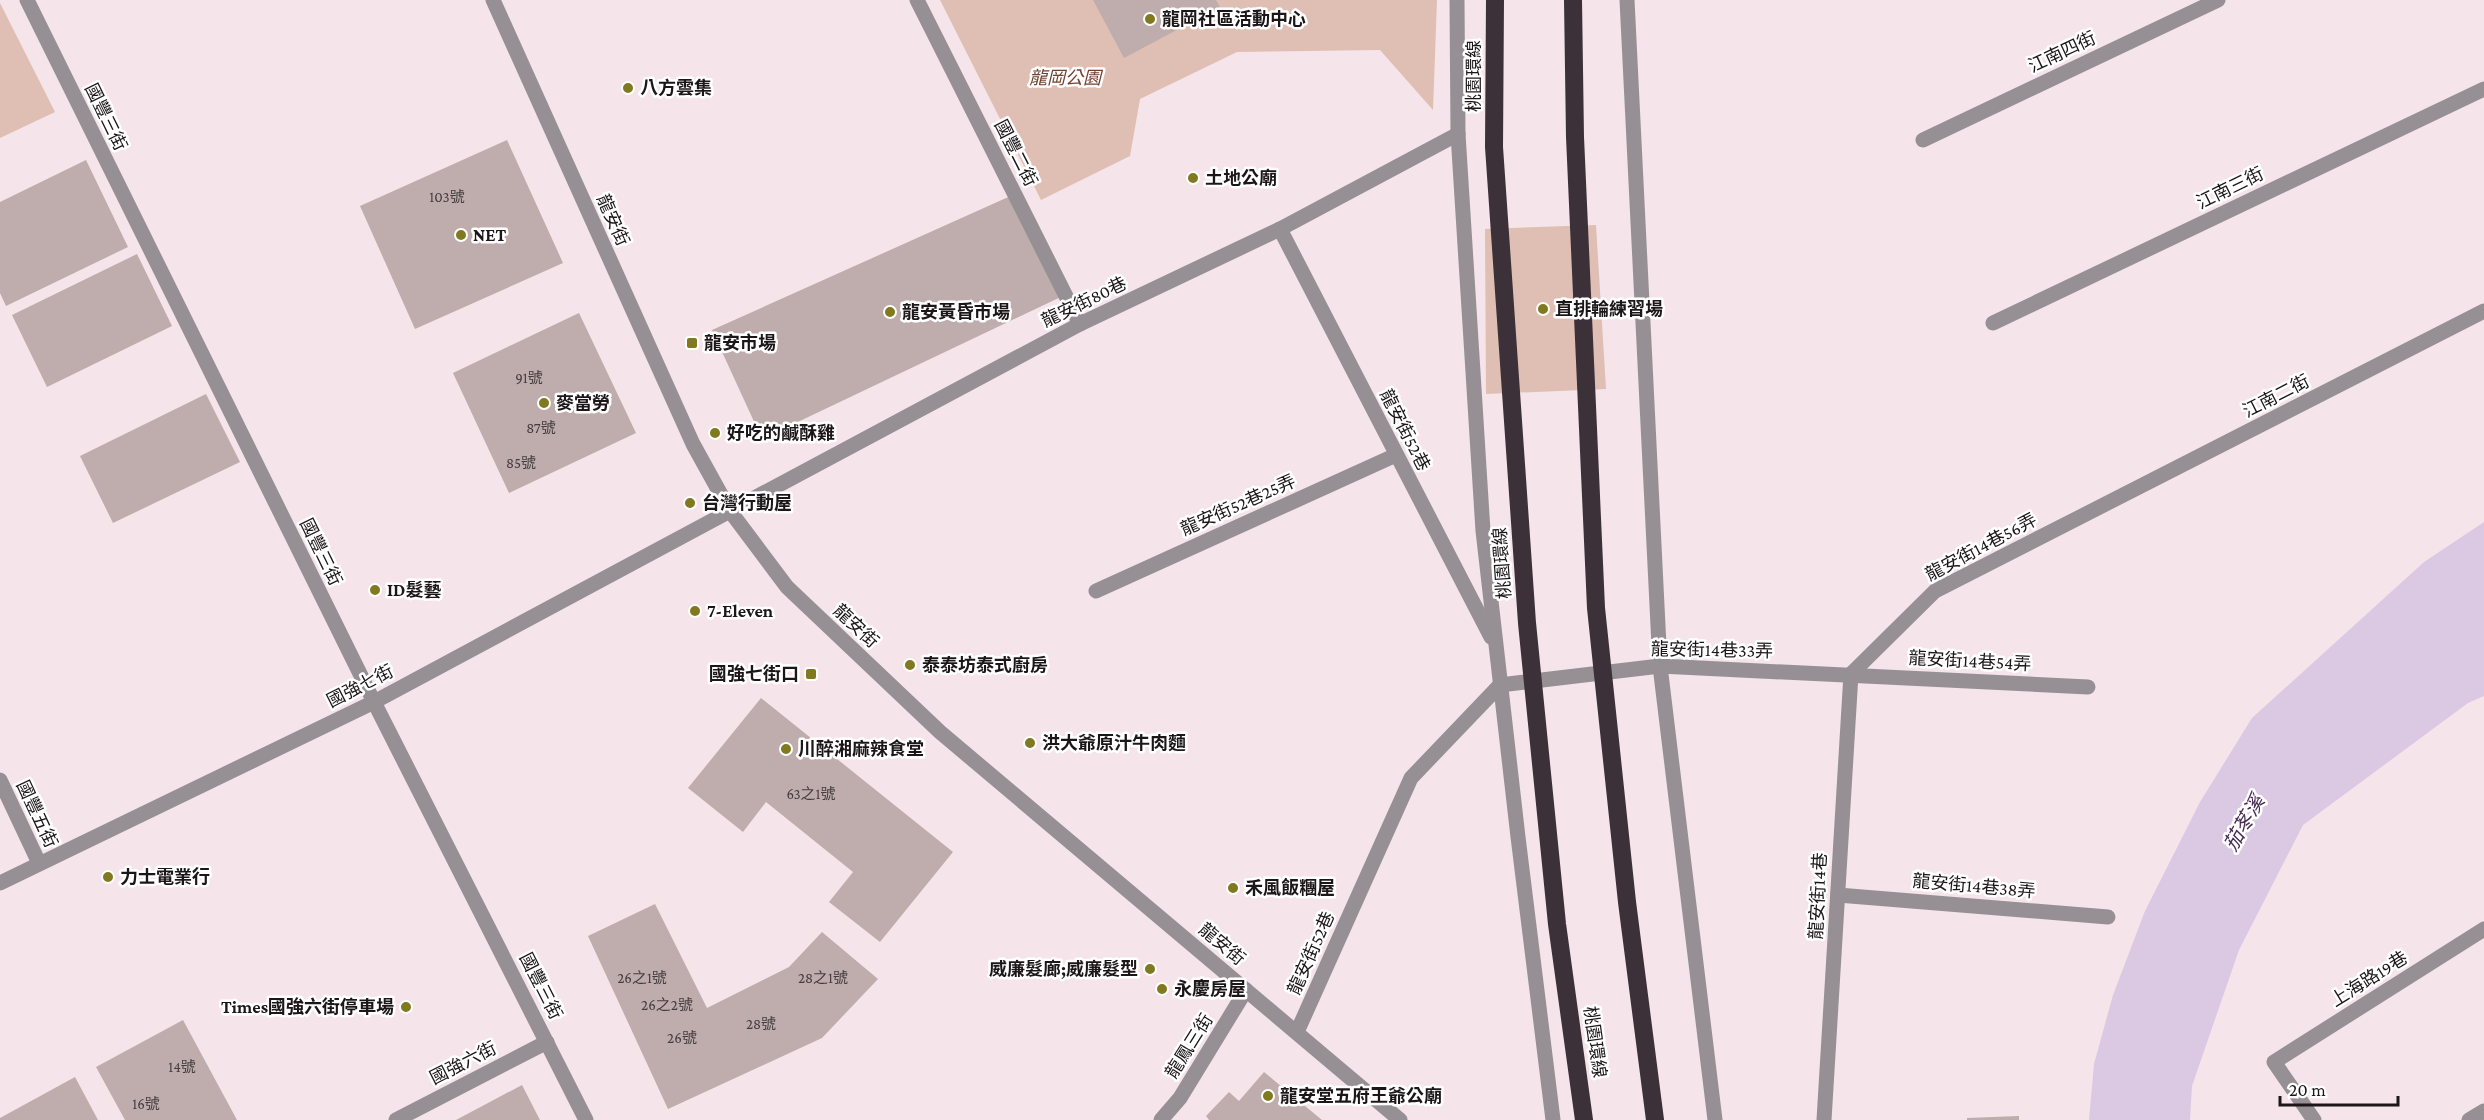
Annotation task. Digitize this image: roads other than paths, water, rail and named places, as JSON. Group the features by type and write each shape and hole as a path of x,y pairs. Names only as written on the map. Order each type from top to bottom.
{"highway":[{"name":"桃園環線","path":"1495,0 1494,147 1527,623 1557,924 1584,1120"},
{"path":"1573,0 1575,137 1596,608 1627,902 1655,1120"}],"street":[{"name":"國豐三街","path":"27,0 374,702 586,1120"},
{"name":"龍安街","path":"493,0 693,444 730,511 787,587 940,732 1400,1120"},
{"name":"國豐二街","path":"917,0 1080,324"},
{"path":"1457,0 1458,134 1483,531 1553,1120"},
{"path":"1627,0 1660,666 1715,1120"},
{"name":"江南四街","path":"1923,140 2218,0"},
{"name":"江南三街","path":"1993,323 2484,88"},
{"name":"龍安街80巷","path":"730,511 1080,324 1280,229 1458,134"},
{"name":"龍安街52巷","path":"1280,229 1496,647"},
{"name":"江南二街","path":"2085,514 2484,311"},
{"name":"龍安街52巷25弄","path":"1096,591 1396,455"},
{"name":"國強七街","path":"0,883 374,702 730,511"},
{"name":"龍安街14巷56弄","path":"1851,674 1935,591 2085,514"},
{"name":"龍安街14巷33弄","path":"1500,685 1660,666 1851,674"},
{"name":"龍安街14巷54弄","path":"1851,674 2088,687"},
{"name":"龍安街14巷","path":"1824,1120 1851,674"},
{"name":"龍安街52巷","path":"1297,1032 1411,778 1500,685"},
{"name":"國豐五街","path":"0,780 39,863"},
{"name":"龍安街14巷38弄","path":"1838,895 2108,917"},
{"name":"上海路19巷","path":"2314,1120 2274,1062 2484,929"},
{"name":"龍鳳三街","path":"1161,1120 1180,1098 1246,990"},
{"name":"國強六街","path":"396,1120 547,1041"},
{"path":"2469,1120 2484,1111"}],"water":[{"name":"茄苳溪","path":"2484,522 2484,696 2468,703 2303,825 2239,950 2192,1086 2190,1120 2089,1120 2094,1064 2113,995 2145,911 2200,802 2252,718 2424,562"}],"place":[{"name":"龍岡社區活動中心","path":"1150,19"},
{"name":"八方雲集","path":"628,88"},
{"name":"土地公廟","path":"1193,178"},
{"name":"NET","path":"461,235"},
{"name":"直排輪練習場","path":"1543,309"},
{"name":"龍安黃昏市場","path":"890,312"},
{"name":"龍安市場","path":"692,343"},
{"name":"麥當勞","path":"544,403"},
{"name":"好吃的鹹酥雞","path":"715,433"},
{"name":"台灣行動屋","path":"690,503"},
{"name":"ID髮藝","path":"375,590"},
{"name":"7-Eleven","path":"695,611"},
{"name":"泰泰坊泰式廚房","path":"910,665"},
{"name":"國強七街口","path":"811,674"},
{"name":"洪大爺原汁牛肉麵","path":"1030,743"},
{"name":"川醉湘麻辣食堂","path":"786,749"},
{"name":"力士電業行","path":"108,877"},
{"name":"禾風飯糰屋","path":"1233,888"},
{"name":"威廉髮廊;威廉髮型","path":"1150,969"},
{"name":"永慶房屋","path":"1162,989"},
{"name":"Times國強六街停車場","path":"406,1007"},
{"name":"龍安堂五府王爺公廟","path":"1268,1096"}],"park label":[{"name":"龍岡公園","path":"1065,78"}]}
